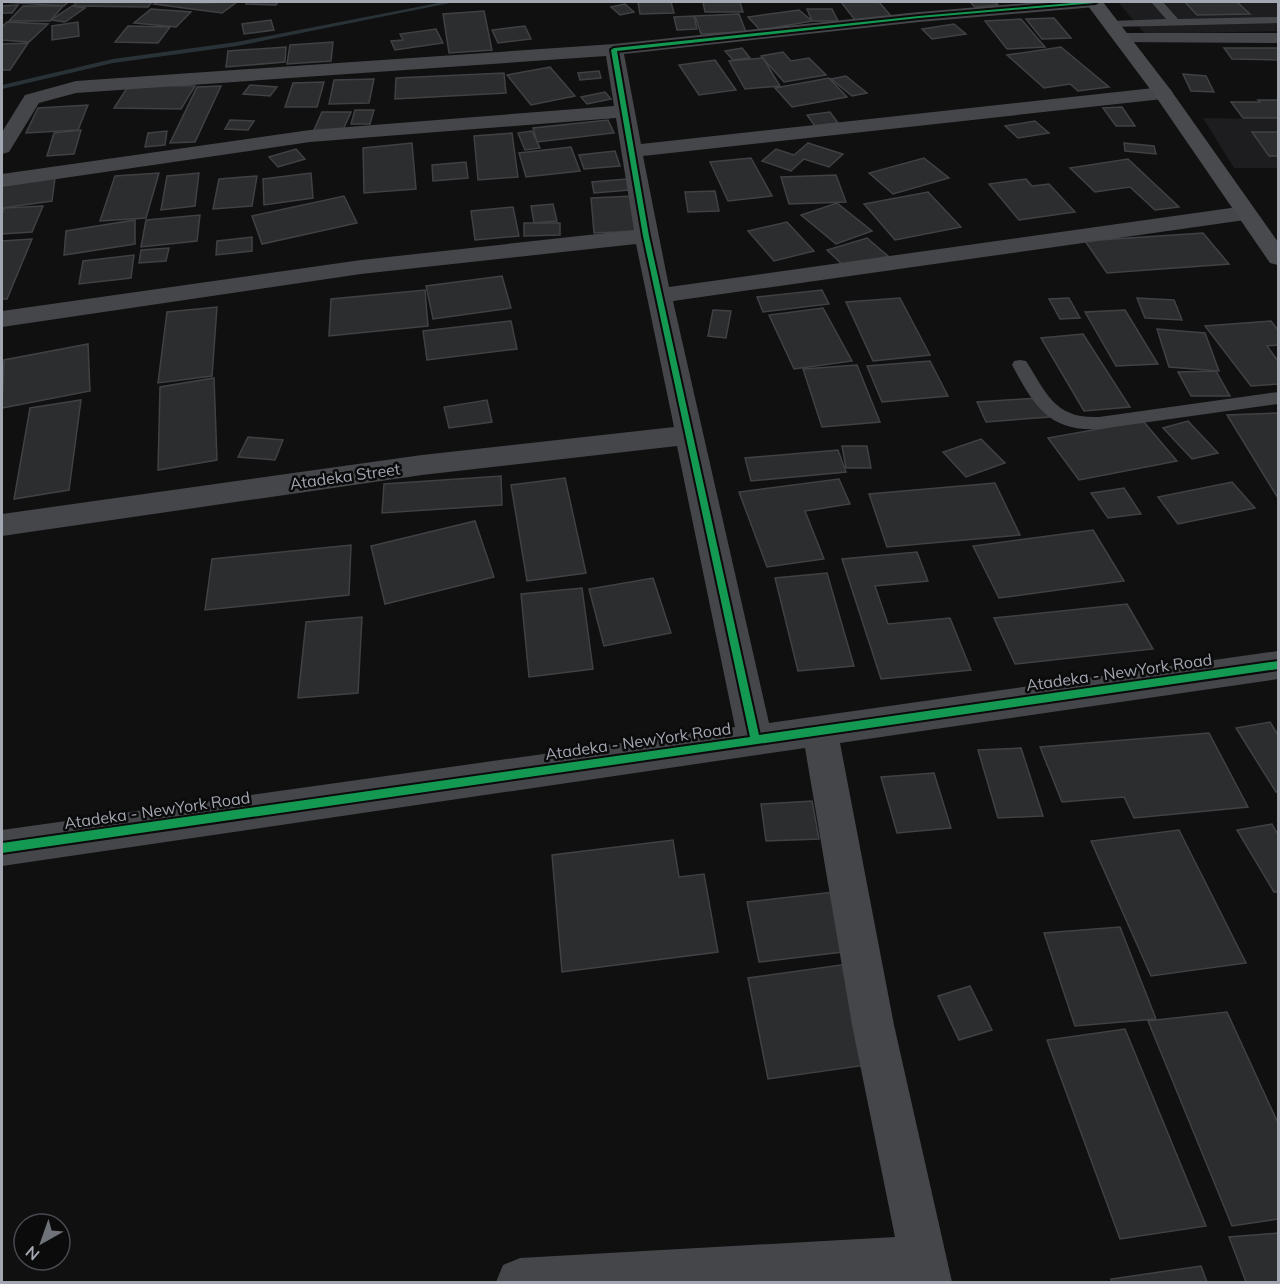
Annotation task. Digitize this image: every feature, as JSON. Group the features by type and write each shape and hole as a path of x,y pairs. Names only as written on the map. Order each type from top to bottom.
{"main road":[{"path":"1094,2 1163,93 1278,258"}],"street":[{"path":"2,148 32,99 76,87 614,50 919,17 1094,2"},
{"path":"1117,31 1278,38"},
{"path":"614,50 646,236 755,739"},
{"path":"633,150 1163,93"},
{"path":"2,180 310,136 625,111"},
{"path":"659,296 1245,213"},
{"path":"2,319 361,267 646,236"},
{"name":"Atadeka Street","path":"2,525 422,465 690,435"},
{"name":"Atadeka - NewYork Road","path":"2,848 1278,665"},
{"path":"519,1282 925,1271 873,1025 820,730"}],"lane":[{"path":"1157,2 1175,22"},
{"path":"1117,31 1175,22 1278,20"},
{"path":"1020,365 1042,402 1064,419 1078,422 1095,423 1278,398"}],"shaded area":[{"path":"1118,2 1278,2 1278,31 1145,34"},
{"path":"1203,118 1278,119 1278,168 1234,168"}],"building":[{"path":"2,2 68,2 64,6"},
{"path":"77,2 152,2 148,7 73,6"},
{"path":"158,2 237,2 222,13 154,4"},
{"path":"247,2 278,2 276,5 246,4"},
{"path":"638,2 671,2 674,13 640,14"},
{"path":"703,2 740,2 743,12 705,12"},
{"path":"841,2 879,2 892,17 855,20"},
{"path":"970,2 995,2 998,5 975,7"},
{"path":"1185,2 1237,2 1250,14 1197,15"},
{"path":"625,4 634,12 620,15 611,7"},
{"path":"18,5 12,13 2,13 2,6"},
{"path":"23,6 63,6 50,21 9,21"},
{"path":"72,6 85,8 65,22 51,20"},
{"path":"151,9 191,12 176,27 134,23"},
{"path":"807,9 832,9 838,21 812,21"},
{"path":"799,10 812,21 760,30 748,17"},
{"path":"484,11 492,50 449,53 443,14"},
{"path":"739,14 746,32 701,34 695,16"},
{"path":"694,16 697,29 677,30 674,17"},
{"path":"1054,18 1071,38 1042,39 1026,19"},
{"path":"1021,19 1045,47 1007,49 985,21"},
{"path":"271,20 274,30 244,34 242,24"},
{"path":"7,22 48,24 29,42 2,40 2,27"},
{"path":"78,22 79,36 52,40 52,26"},
{"path":"954,24 966,34 932,39 922,29"},
{"path":"128,26 170,27 158,43 115,42"},
{"path":"525,26 531,39 498,43 492,30"},
{"path":"436,29 443,43 395,50 391,41 403,40 400,34"},
{"path":"333,42 331,61 287,64 290,45"},
{"path":"28,43 10,70 2,70 2,44"},
{"path":"286,47 285,62 226,67 228,51"},
{"path":"1061,47 1109,87 1078,91 1070,84 1044,88 1007,55"},
{"path":"742,48 750,58 733,60 725,51"},
{"path":"1224,48 1278,48 1278,60 1232,59"},
{"path":"783,52 791,61 809,58 826,75 784,82 761,56"},
{"path":"763,58 780,86 745,89 729,61"},
{"path":"715,60 736,90 699,95 679,65"},
{"path":"550,67 575,96 531,105 507,75"},
{"path":"599,71 601,78 580,80 578,73"},
{"path":"504,73 506,93 395,99 396,78"},
{"path":"1183,74 1206,76 1214,92 1191,91"},
{"path":"846,76 867,93 852,96 831,79"},
{"path":"829,78 847,97 792,107 775,88"},
{"path":"374,79 369,103 329,104 334,80"},
{"path":"324,82 317,107 285,107 293,83"},
{"path":"129,85 195,86 181,109 114,108"},
{"path":"250,85 277,87 270,96 243,94"},
{"path":"221,86 195,142 170,143 197,87"},
{"path":"605,92 611,99 587,104 581,97"},
{"path":"1258,100 1278,100 1278,118 1243,118 1231,102 1260,102"},
{"path":"88,105 78,130 26,133 38,108"},
{"path":"1122,107 1135,126 1116,126 1103,108"},
{"path":"355,110 374,110 370,124 351,124"},
{"path":"322,112 351,112 342,132 313,132"},
{"path":"830,112 838,123 815,126 807,115"},
{"path":"230,120 254,121 248,130 225,129"},
{"path":"608,120 614,133 537,142 533,128"},
{"path":"1035,121 1049,133 1018,138 1005,126"},
{"path":"81,130 74,154 47,156 54,133"},
{"path":"167,131 165,145 145,147 148,133"},
{"path":"532,131 540,148 525,150 518,133"},
{"path":"1252,132 1278,132 1278,156 1269,156"},
{"path":"512,133 518,177 478,180 474,136"},
{"path":"412,143 416,189 364,193 363,148"},
{"path":"808,143 843,154 829,167 804,159 791,171 762,161 776,149 794,155"},
{"path":"1124,143 1154,146 1156,154 1125,151"},
{"path":"571,147 580,171 526,177 519,153"},
{"path":"296,149 305,159 278,167 269,157"},
{"path":"615,151 620,166 584,169 579,155"},
{"path":"751,158 772,196 728,201 710,162"},
{"path":"924,158 949,178 893,194 869,173"},
{"path":"1128,159 1179,207 1155,210 1130,187 1095,192 1070,168"},
{"path":"466,162 468,178 433,181 432,165"},
{"path":"159,173 146,218 100,221 115,176"},
{"path":"199,173 195,206 161,210 167,176"},
{"path":"311,173 313,198 264,205 263,179"},
{"path":"836,175 846,202 789,204 781,177"},
{"path":"257,176 252,206 213,209 219,179"},
{"path":"55,178 52,201 2,208 2,185"},
{"path":"638,178 641,189 594,193 592,182"},
{"path":"1026,179 1032,186 1049,184 1075,212 1019,220 989,184"},
{"path":"715,191 719,211 688,212 685,192"},
{"path":"928,192 961,227 895,240 864,204"},
{"path":"344,196 357,223 262,244 252,216"},
{"path":"634,196 639,231 594,233 591,198"},
{"path":"837,203 872,231 836,244 801,215"},
{"path":"553,204 557,221 534,223 531,206"},
{"path":"43,206 32,232 2,234 4,208"},
{"path":"513,207 519,236 475,240 471,211"},
{"path":"200,215 197,241 141,247 146,220"},
{"path":"135,220 135,244 64,255 66,231"},
{"path":"787,222 814,251 774,261 748,231"},
{"path":"524,223 560,223 560,235 524,236"},
{"path":"1203,233 1229,264 1107,273 1085,241"},
{"path":"252,237 252,251 216,255 217,241"},
{"path":"867,238 888,256 847,269 827,250"},
{"path":"32,239 7,299 2,299 2,241"},
{"path":"169,248 166,261 139,263 141,250"},
{"path":"134,255 131,278 79,284 83,261"},
{"path":"502,276 511,308 433,319 426,286"},
{"path":"425,290 428,326 329,336 331,299"},
{"path":"822,290 829,304 763,312 757,297"},
{"path":"900,298 930,355 873,361 846,302"},
{"path":"1069,298 1080,318 1060,319 1049,299"},
{"path":"1137,298 1174,300 1182,320 1145,318"},
{"path":"217,307 212,376 158,383 167,312"},
{"path":"823,308 852,361 794,369 769,315"},
{"path":"713,310 731,311 726,338 708,336"},
{"path":"1125,310 1158,364 1116,366 1085,312"},
{"path":"511,321 517,349 427,360 423,331"},
{"path":"1271,321 1278,330 1278,345 1267,346 1278,361 1278,384 1251,386 1205,326"},
{"path":"1157,329 1205,333 1219,371 1169,367"},
{"path":"1083,334 1130,407 1084,411 1041,338"},
{"path":"88,344 90,391 2,408 4,360"},
{"path":"930,361 948,396 882,402 867,366"},
{"path":"857,365 880,422 822,427 803,369"},
{"path":"1216,371 1230,396 1191,396 1178,372"},
{"path":"214,378 217,460 158,470 160,387"},
{"path":"1039,398 1049,417 986,422 977,402"},
{"path":"81,400 69,490 14,499 30,408"},
{"path":"487,400 492,422 449,428 444,407"},
{"path":"1278,413 1278,498 1227,415"},
{"path":"1143,421 1177,461 1079,480 1048,438"},
{"path":"1188,421 1218,453 1192,459 1163,428"},
{"path":"248,437 283,440 275,460 238,457"},
{"path":"981,439 1005,463 966,477 943,452"},
{"path":"842,446 867,446 871,468 846,468"},
{"path":"838,450 846,472 751,481 745,458"},
{"path":"501,476 502,505 382,513 384,484"},
{"path":"565,478 586,573 527,581 511,485"},
{"path":"839,479 850,504 805,511 824,559 767,567 739,492"},
{"path":"1232,482 1255,508 1178,524 1158,497"},
{"path":"995,483 1020,535 887,547 869,494"},
{"path":"1124,488 1141,514 1108,518 1091,493"},
{"path":"475,521 494,577 385,604 371,546"},
{"path":"1093,530 1124,581 999,598 973,546"},
{"path":"351,545 349,595 205,610 212,559"},
{"path":"917,552 928,581 875,586 888,624 950,618 971,670 881,679 842,559"},
{"path":"827,573 854,666 798,671 775,578"},
{"path":"653,578 671,633 604,646 589,589"},
{"path":"582,588 593,669 529,677 521,594"},
{"path":"1127,604 1153,649 1015,664 994,618"},
{"path":"362,617 358,693 298,698 306,622"},
{"path":"1270,722 1278,735 1278,792 1236,728"},
{"path":"1209,733 1248,807 1134,818 1124,797 1062,802 1040,747"},
{"path":"1021,748 1043,816 998,818 978,750"},
{"path":"934,773 951,828 897,833 881,777"},
{"path":"812,801 819,839 766,841 761,804"},
{"path":"1272,824 1278,835 1278,892 1274,892 1237,830"},
{"path":"1179,830 1246,963 1151,976 1091,841"},
{"path":"673,840 679,877 704,874 718,952 562,972 552,855"},
{"path":"843,891 859,950 759,962 747,902"},
{"path":"1120,927 1156,1019 1075,1026 1044,933"},
{"path":"848,964 874,1064 768,1079 748,978"},
{"path":"970,986 992,1030 959,1040 938,996"},
{"path":"1227,1012 1278,1123 1278,1219 1232,1226 1148,1021"},
{"path":"1125,1029 1206,1226 1120,1239 1047,1040"},
{"path":"1278,1233 1278,1282 1246,1282 1229,1237"},
{"path":"1201,1266 1207,1282 1112,1282 1111,1279"}],"waterway":[{"path":"2,87 113,61 237,44 451,2"}],"cycle path":[{"path":"755,739 646,236 614,50 919,17 1095,2"},
{"path":"2,848 1278,665"}]}
